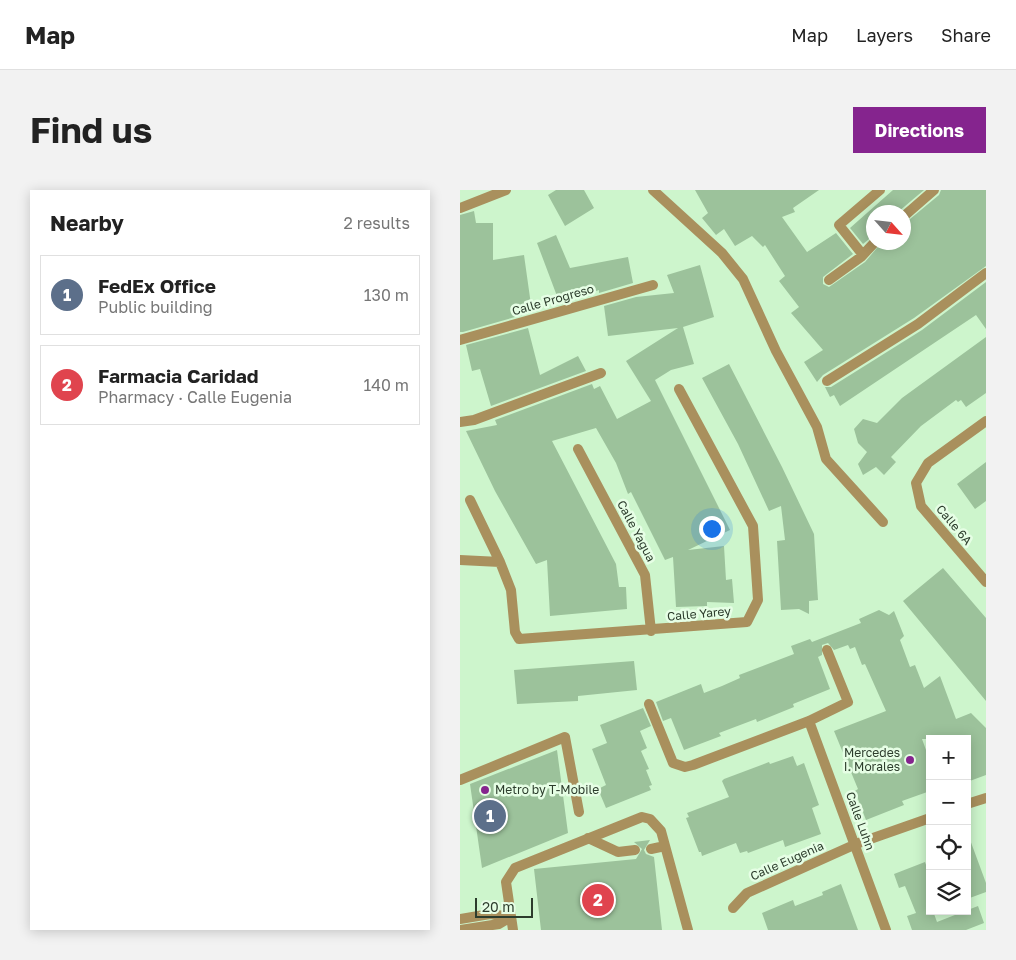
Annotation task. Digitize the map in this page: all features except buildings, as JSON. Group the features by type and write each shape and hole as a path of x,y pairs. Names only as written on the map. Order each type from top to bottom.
{"street":[{"path":"653,190 722,253 743,279 776,351 817,427 826,459 883,522"},
{"path":"863,255 839,225 880,190"},
{"path":"911,211 934,190"},
{"path":"460,208 502,191"},
{"path":"829,280 868,250"},
{"path":"827,381 918,324 986,274"},
{"name":"Calle Progreso","path":"460,340 653,284"},
{"path":"460,422 474,420 602,373"},
{"name":"Calle Yarey","path":"500,562 511,590 515,632 519,639 651,631 747,622 758,600 753,526 679,389"},
{"name":"Calle 6A","path":"986,421 928,463 916,483 921,506 986,582"},
{"name":"Calle Yagua","path":"578,448 645,574 651,631"},
{"path":"460,560 500,562 470,500"},
{"path":"650,704 673,763 685,767 809,721 848,702 827,650"},
{"name":"Calle Luhn","path":"809,721 856,844 886,930"},
{"path":"460,780 565,737 580,812"},
{"path":"971,803 986,798"},
{"path":"513,930 506,882 515,868 642,817 650,819 657,824 665,846 688,930"},
{"path":"856,844 926,819"},
{"path":"588,838 618,852 635,850"},
{"name":"Calle Eugenia","path":"734,908 747,893 856,844"},
{"path":"650,848 665,846"},
{"path":"460,919 490,914 511,917"},
{"path":"460,930 500,924 511,917"}],"place":[{"name":"Mercedes I. Morales","path":"910,760"},
{"name":"Metro by T-Mobile","path":"485,790"},
{"name":"FedEx Office","path":"490,816"},
{"name":"Farmacia Caridad","path":"598,900"}]}
